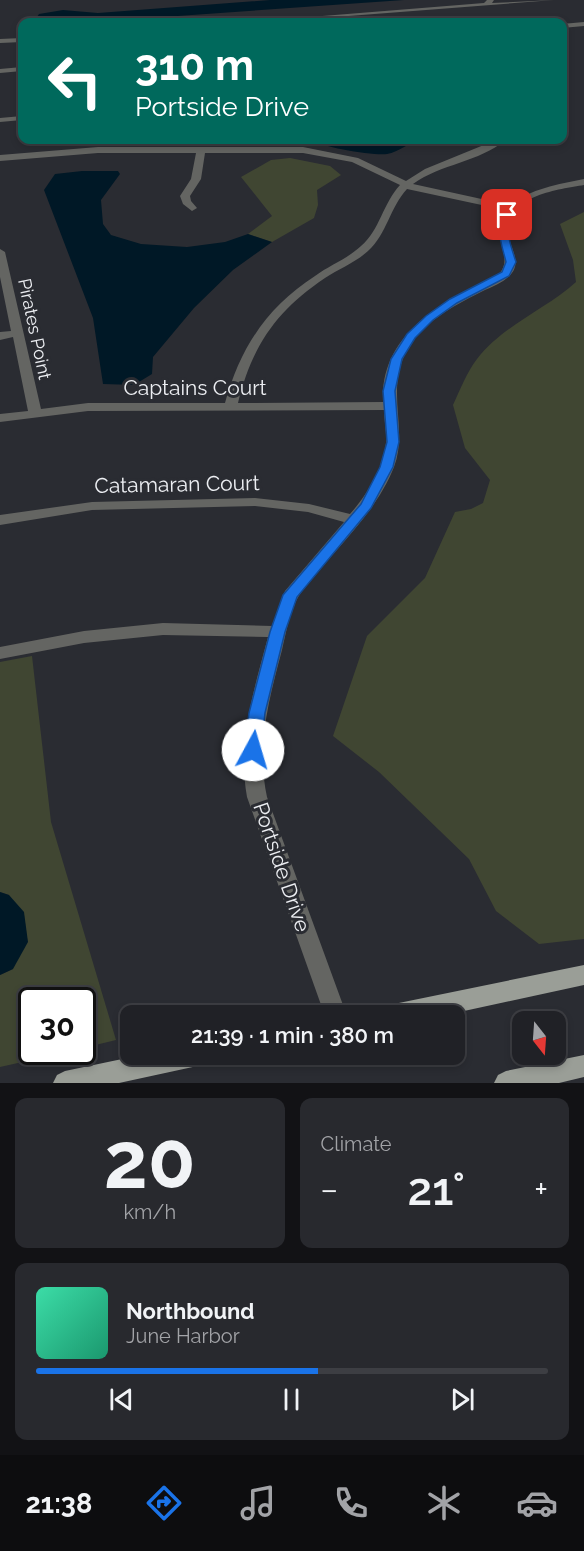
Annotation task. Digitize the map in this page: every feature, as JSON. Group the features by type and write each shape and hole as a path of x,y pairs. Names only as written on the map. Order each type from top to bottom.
{"main road":[{"path":"441,1005 584,975"},
{"path":"64,1083 150,1065"},
{"path":"506,1083 584,1066"}],"street":[{"path":"298,18 489,2 551,0"},
{"path":"580,25 584,30"},
{"path":"0,40 18,40"},
{"path":"0,71 18,69"},
{"path":"0,120 18,118"},
{"path":"230,407 241,366 262,329 275,313 305,287 369,244 379,232 388,208 406,185 424,174 492,144"},
{"path":"0,158 92,150 201,151 282,148 321,152 361,162 406,185 513,209 539,192 584,182"},
{"path":"192,208 186,202 185,196 196,179 201,151"},
{"name":"Portside Drive","path":"332,1005 266,825 253,777 257,713 284,611 297,585 354,520 375,492 391,453 393,430 389,391 393,369 411,336 442,308 496,281 509,270 511,258 503,227 505,219 513,209"},
{"name":"Pirates Point","path":"0,252 35,413"},
{"path":"0,336 18,333"},
{"name":"Captains Court","path":"0,418 88,407 390,406"},
{"name":"Catamaran Court","path":"0,520 92,506 255,502 309,508 354,520"},
{"path":"0,653 84,637 164,629 278,632"}],"green space":[{"path":"290,158 330,166 341,175 317,190 318,205 314,218 272,242 248,234 272,216 241,177 271,160"},
{"path":"584,212 584,939 539,944 496,911 469,859 379,772 333,736 367,636 425,578 455,512 471,509 483,503 490,480 465,448 453,405 464,381 487,347 576,282 573,260 560,224"},
{"path":"32,656 51,822 116,1040 96,1045 96,987 18,987 18,1063 0,1067 0,975 13,969 9,895 0,892 0,662"}],"water":[{"path":"270,0 404,0 149,18 36,18 39,14 63,10 98,13"},
{"path":"321,144 411,144 387,154"},
{"path":"118,171 120,174 101,200 103,224 111,235 141,244 187,247 225,242 248,234 272,242 233,270 194,308 153,357 152,374 134,385 103,384 93,318 44,190 55,174"},
{"path":"0,892 9,895 24,912 28,942 13,969 0,975"}],"route":[{"path":"253,750 257,713 284,611 291,595 366,505 387,467 393,442 389,391 396,359 411,336 429,318 454,301 506,274 511,262 503,233 503,223 507,215"}]}
